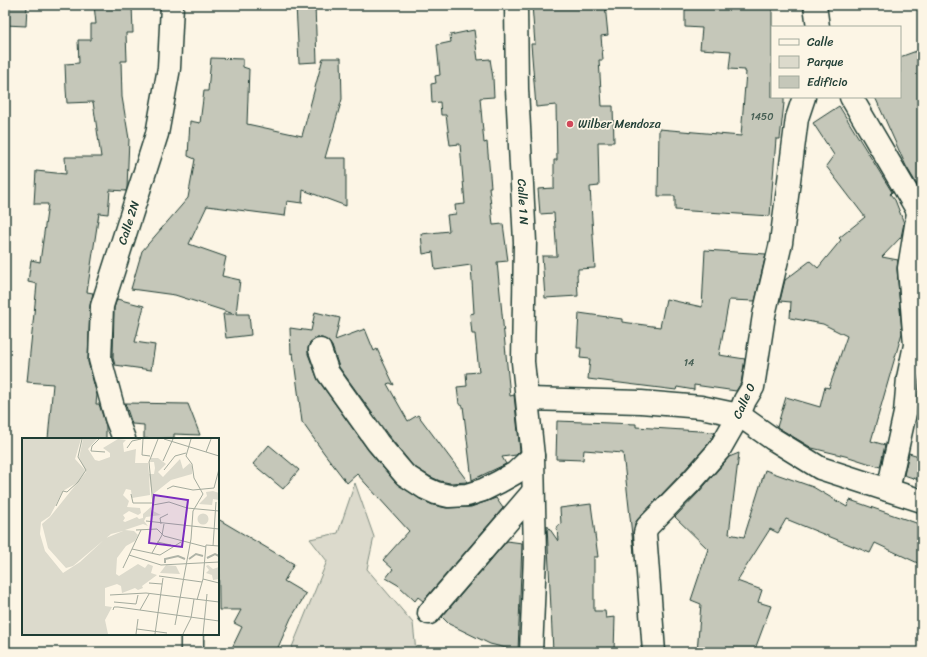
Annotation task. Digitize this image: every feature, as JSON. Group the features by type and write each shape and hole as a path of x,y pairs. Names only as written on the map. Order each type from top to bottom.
{"street":[{"name":"Calle 2N","path":"124,438 116,418 100,359 102,306 157,134 168,68 172,5"},
{"name":"Calle 1 N","path":"516,5 517,89 525,242 523,362 533,456 534,492 535,556 531,652"},
{"path":"815,5 818,26"},
{"name":"Calle 0","path":"654,652 645,533 647,527 690,484 719,450 753,387 764,315 781,243 797,118 804,98"},
{"path":"852,98 920,216 909,268 915,346 908,378 905,412 888,490"},
{"path":"320,350 328,373 378,443 405,475 425,488 436,493 449,496 467,495 483,490 499,482 515,472 533,456"},
{"path":"528,399 641,402 701,407 739,415 773,439 820,468 922,501"},
{"path":"429,613 534,492"},
{"path":"192,635 192,652"}],"green space":[{"path":"355,483 374,537 367,569 413,623 416,652 290,652 327,561 310,539 338,533"}],"building":[{"path":"5,5 27,5 26,26 5,25"},
{"path":"94,5 132,5 133,33 126,33 127,61 121,61 122,97 129,139 127,188 126,191 110,190 108,214 99,213 87,292 93,293 90,306 88,362 97,395 96,404 99,404 106,426 106,438 48,438 53,384 27,382 37,284 28,282 31,260 40,262 48,204 34,204 36,171 66,174 65,157 101,157 93,102 67,103 65,64 79,63 78,40 91,40 91,24 96,24"},
{"path":"296,5 315,5 317,62 299,63"},
{"path":"532,5 605,5 608,35 601,36 603,60 599,60 602,106 613,106 614,142 598,142 599,186 590,187 595,268 578,269 578,296 545,298 542,256 557,256 554,213 540,214 538,189 554,188 554,160 557,160 556,105 536,107 531,44 535,44"},
{"path":"685,5 772,5 771,98 784,98 784,103 780,139 776,139 770,216 675,210 675,196 658,196 659,129 741,136 745,70 729,69 731,51 700,49 702,28 685,27"},
{"path":"474,30 478,60 490,59 493,78 494,97 480,98 484,143 487,142 491,187 489,187 493,225 503,224 508,261 497,262 510,396 514,395 520,451 516,455 502,457 506,464 472,480 463,406 459,404 457,387 467,386 466,373 479,372 475,334 472,334 470,314 474,313 471,265 435,270 433,252 423,254 421,234 449,231 447,215 456,214 455,205 465,204 460,144 450,145 446,115 441,115 440,102 432,103 431,84 436,83 435,76 440,75 437,45 451,42 450,35"},
{"path":"922,49 922,193 906,166 875,98 901,98 901,57"},
{"path":"211,58 243,59 243,67 249,69 247,124 302,136 323,58 341,58 342,99 325,158 346,158 346,206 303,190 302,203 287,201 285,216 207,206 189,244 226,257 222,276 240,280 236,314 249,314 251,335 226,338 223,314 234,314 175,295 131,289 142,251 188,198 195,159 188,156 190,121 200,123 204,91 208,91"},
{"path":"839,106 892,192 890,194 895,200 904,223 901,237 882,257 898,260 897,269 902,333 871,441 885,445 880,467 849,457 812,448 777,427 786,397 820,407 825,387 829,388 847,336 823,324 790,318 791,302 780,301 785,280 810,261 818,268 841,240 839,238 865,217 826,166 834,155 813,123"},
{"path":"705,250 766,254 755,301 729,300 719,355 745,359 741,383 736,391 694,385 694,390 677,387 676,390 588,379 590,359 580,358 581,348 577,348 579,313 622,319 622,322 660,327 666,299 702,307"},
{"path":"117,299 144,306 135,342 155,345 151,370 115,365 113,358 114,308"},
{"path":"315,312 340,318 335,340 365,329 374,351 377,349 394,385 390,383 387,384 408,421 418,415 468,482 450,483 440,481 413,466 388,435 339,367 332,346 328,341 322,338 316,338 310,342 308,354 318,380 368,450 396,483 420,499 433,505 446,508 471,507 496,498 503,508 423,601 418,597 415,601 398,585 386,578 393,569 383,560 409,531 357,474 347,483 302,422 293,353 291,354 290,328 311,331"},
{"path":"125,403 188,404 200,435 174,434 174,438 144,438 144,425 132,424"},
{"path":"557,421 636,424 636,427 715,432 709,443 635,523 633,534 634,553 623,453 584,450 583,460 556,459"},
{"path":"269,445 299,470 283,489 253,464"},
{"path":"739,453 729,534 744,537 765,470 813,487 847,507 850,500 922,525 922,565 875,543 870,553 786,519 778,533 770,529 737,581 762,590 758,602 771,606 754,652 697,652 701,604 691,600 708,549 675,517 729,457"},
{"path":"909,453 922,457 922,481 904,475"},
{"path":"591,504 598,557 594,557 594,611 605,611 606,618 615,617 614,652 553,652 547,525 558,541 557,526 561,524 560,508"},
{"path":"219,520 294,564 284,581 306,594 291,618 276,652 230,652 242,627 234,623 241,610 219,610"},
{"path":"507,541 522,543 518,651 490,644 449,624 442,617"}],"place":[{"name":"Wilber Mendoza","path":"570,124"}]}
